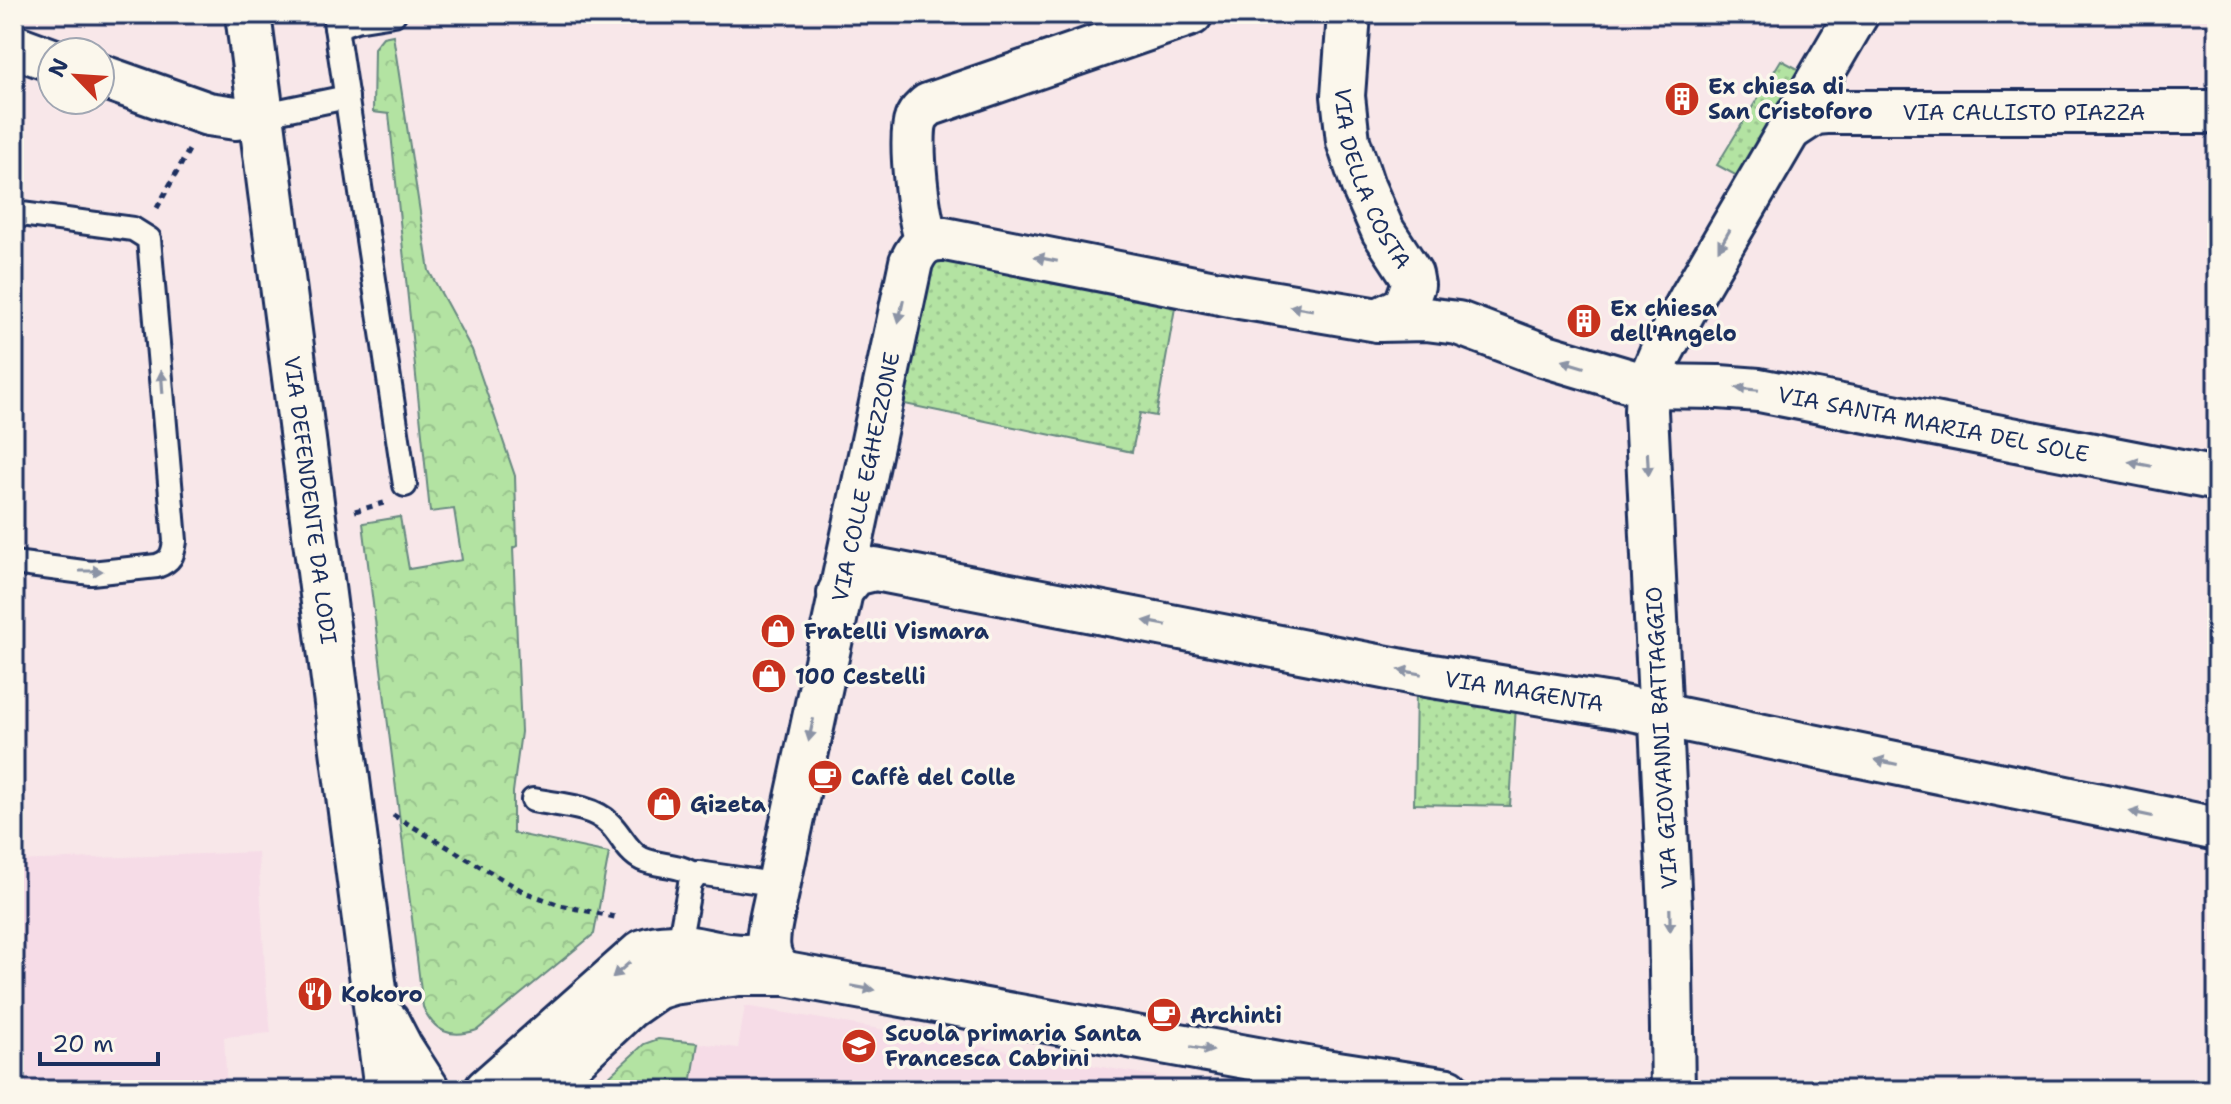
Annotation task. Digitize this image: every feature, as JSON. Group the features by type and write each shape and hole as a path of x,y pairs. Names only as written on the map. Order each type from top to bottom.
{"street":[{"name":"VIA DEFENDENTE DA LODI","path":"248,14 339,731 376,986 407,1079"},
{"path":"928,241 921,226 912,139 920,113 936,102 1191,14"},
{"name":"VIA DELLA COSTA","path":"1349,14 1343,96 1348,141 1383,231 1411,274 1413,285 1405,307 1378,320"},
{"path":"1647,386 1692,296 1857,14"},
{"path":"14,46 36,54"},
{"path":"116,82 208,114 236,118 260,115"},
{"name":"VIA CALLISTO PIAZZA","path":"1789,130 1815,113 1827,112 2217,112"},
{"name":"VIA SANTA MARIA DEL SOLE","path":"928,241 945,239 1240,297 1378,320 1426,319 1458,323 1543,355 1647,386 1759,390 2217,479"},
{"name":"VIA COLLE EGHEZZONE","path":"777,958 776,897 839,593 911,262 915,253 928,241"},
{"name":"VIA GIOVANNI BATTAGGIO","path":"1647,386 1670,909 1673,1090"},
{"name":"VIA MAGENTA","path":"839,593 855,574 875,569 1414,673 1617,706 2217,829"},
{"path":"407,1079 431,1079 454,1089 480,1088 643,951 679,945 755,956 762,954 1318,1070 1448,1090"},
{"path":"541,1090 644,995 672,983 760,972 777,958"}],"lane":[{"path":"394,14 335,20 405,485"},
{"path":"260,115 347,97"},
{"path":"14,213 133,229 149,239 175,541 168,563 157,566 91,573 14,563"},
{"path":"533,800 597,814 607,820 637,856 649,862 684,868 695,876"},
{"path":"644,995 670,972 679,945 690,884 695,876 704,872 760,882 767,885 776,897"}],"path":[{"path":"143,234 208,114"},
{"path":"382,808 524,892 560,905 620,918"}],"shaded area":[{"path":"258,852 271,1033 224,1037 227,1090 14,1090 14,861"},
{"name":"Scuola primaria Santa Francesca Cabrini","path":"745,1006 1202,1084 1203,1078 1258,1088 690,1090 698,1043 738,1048"}],"green space":[{"path":"393,35 429,271 472,350 515,476 517,546 513,548 521,732 513,792 513,833 609,853 594,934 477,1030 459,1034 438,1028 423,1007 363,523 400,517 409,569 462,560 454,509 430,512 389,114 373,112 374,48 383,37"},
{"path":"1781,60 1800,70 1739,177 1717,165"},
{"path":"934,253 1176,302 1156,416 1140,413 1132,452 900,403"},
{"path":"1416,691 1516,706 1510,806 1414,804"},
{"path":"658,1039 698,1043 690,1090 594,1090 644,1044"}],"place":[{"name":"Ex chiesa di San Cristoforo","path":"1682,99"},
{"name":"Ex chiesa dell'Angelo","path":"1584,321"},
{"name":"Fratelli Vismara","path":"778,631"},
{"name":"100 Cestelli","path":"769,676"},
{"name":"Caffè del Colle","path":"825,777"},
{"name":"Gizeta","path":"664,804"},
{"name":"Kokoro","path":"315,994"},
{"name":"Archinti","path":"1164,1015"},
{"name":"Scuola primaria Santa Francesca Cabrini","path":"859,1046"}]}
